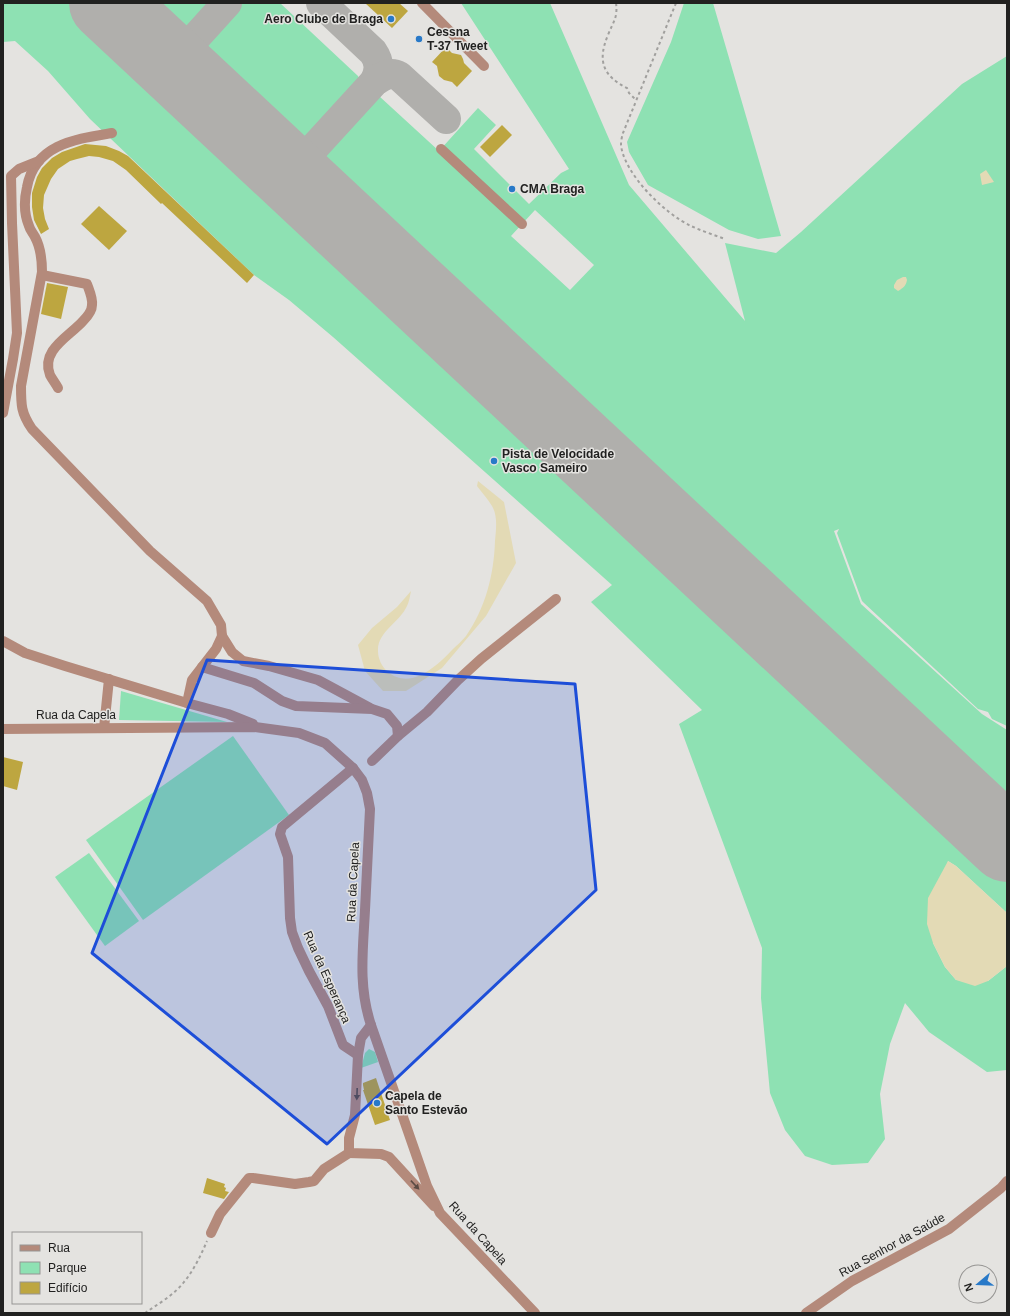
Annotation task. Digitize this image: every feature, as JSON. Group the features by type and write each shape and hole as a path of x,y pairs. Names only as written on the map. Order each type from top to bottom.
{"street":[{"path":"422,3 484,66"},
{"path":"112,133 74,140 60,145 48,152 39,160 32,169 28,181 25,205 29,227 35,236 42,258 42,275 21,386 21,403 24,417 32,429 150,551 207,601 221,625 222,636 232,652 243,661 269,666 318,680 372,709 386,714 397,726 398,736"},
{"path":"441,149 522,224"},
{"path":"3,413 17,333 11,176 19,169 39,160"},
{"path":"42,275 87,284 91,294 92,305 88,316 77,328 57,343 51,352 49,362 50,374 58,388"},
{"path":"372,761 398,736 427,712 481,659 556,599"},
{"path":"188,703 192,680 216,649 222,636"},
{"path":"3,641 25,653 228,714 259,727"},
{"path":"202,667 254,683 282,701 296,706 372,709"},
{"path":"104,728 109,679"},
{"name":"Rua da Capela","path":"3,729 259,727 299,733 325,743 353,768 362,780 367,793 370,809 362,957 365,1007 371,1025 427,1186 440,1213 535,1313"},
{"name":"Rua da Esperança","path":"353,768 282,827 280,834 288,857 290,918 292,932 304,960 331,1013 343,1045 358,1055"},
{"path":"349,1153 349,1138 355,1115 358,1055 361,1038 371,1025"},
{"path":"211,1233 220,1214 249,1178 295,1184 314,1181 324,1168 349,1153 381,1154 389,1157 440,1213"},
{"name":"Rua Senhor da Saúde","path":"806,1313 852,1281 949,1229 1001,1188 1007,1181"}],"path":[{"path":"616,3 616,19 608,34 602,56 608,74 612,79 627,88 629,93 636,100"},
{"path":"676,3 623,133 621,144 632,172 644,190 662,206 690,226 726,239"},
{"path":"145,1313 170,1296 184,1282 198,1260 211,1233"}],"highlighted area":[{"path":"207,660 575,684 596,890 327,1144 92,953"}],"green space":[{"path":"3,3 79,3 465,361 1007,873 1007,913 956,866 948,861 933,943 945,967 956,980 988,981 1007,966 1007,1070 987,1072 929,1032 905,1003 890,1044 880,1094 885,1139 868,1163 832,1165 805,1156 785,1130 770,1093 761,998 762,948 679,724 702,710 591,602 612,585 333,337 289,300 254,275 90,119 48,71 15,41 3,42"},
{"path":"137,3 216,3 187,35 180,39 175,38"},
{"path":"238,3 280,3 358,76 360,80 360,85 304,148 298,151 294,150 197,61 195,54 196,49"},
{"path":"461,3 550,3 629,185 745,321 725,243 776,253 801,232 962,84 1007,56 1007,726 992,719 988,712 978,709 862,601 837,533 839,529 834,531 861,604 982,714 1007,730 1007,816 315,171 313,165 316,158 375,95 379,96 439,151 478,108 496,125 474,149 529,204 561,173 569,169","holes":["535,210 594,265 570,290 511,236"]},
{"path":"684,3 713,3 781,236 758,239 729,230 648,185 629,152 627,142 671,42"},
{"path":"121,691 227,722 119,720"},
{"path":"233,736 289,815 143,920 86,840"},
{"path":"89,853 139,921 105,946 55,877"},
{"path":"369,1049 375,1052 378,1062 361,1068 365,1053"}],"sand":[{"path":"986,170 994,182 982,185 980,174"},
{"path":"906,277 907,282 904,287 898,291 894,288 894,285 897,280"},
{"path":"478,481 504,502 516,563 486,616 442,668 406,691 383,691 365,671 358,645 372,628 397,607 411,591 404,612 381,638 379,644 378,654 382,665 388,672 397,677 406,679 424,674 440,662 464,638 473,626 478,615 487,591 493,566 496,523 494,510 477,486"},
{"path":"948,861 956,866 1007,913 1007,966 988,981 975,986 956,980 945,967 933,943 927,924 928,898"}],"building":[{"name":"Aero Clube de Braga","path":"365,3 399,3 408,11 392,28"},
{"path":"446,47 452,53 461,55 464,63 472,71 457,87 452,82 444,80 439,76 437,66 432,62"},
{"path":"502,125 512,135 490,157 480,147"},
{"path":"85,144 106,146 128,156 254,275 247,283 126,170 113,161 99,157 89,156 70,161 58,169 51,179 44,195 43,208 49,229 41,234 34,220 32,207 32,193 37,177 42,168 52,158 62,152"},
{"path":"99,206 127,231 109,250 81,224"},
{"path":"47,283 68,287 61,319 41,314"},
{"path":"3,757 23,762 17,790 3,786"},
{"name":"Capela de Santo Estevão","path":"376,1078 390,1120 375,1125 363,1090 363,1083"},
{"path":"207,1178 225,1184 225,1191 229,1192 224,1199 203,1193"}],"taxiway":[{"path":"183,74 178,60 179,56 227,3"},
{"path":"321,3 373,52 377,59 378,66 378,73 375,81"},
{"path":"157,49 170,55 182,51"},
{"path":"302,185 297,174 300,163 375,81 384,76 390,74 399,76 446,119"}],"runway":[{"path":"107,3 1007,844"}],"place":[{"name":"Aero Clube de Braga","path":"391,19"},
{"name":"Cessna T-37 Tweet","path":"419,39"},
{"name":"CMA Braga","path":"512,189"},
{"name":"Pista de Velocidade Vasco Sameiro","path":"494,461"},
{"name":"Capela de Santo Estevão","path":"377,1103"}]}
